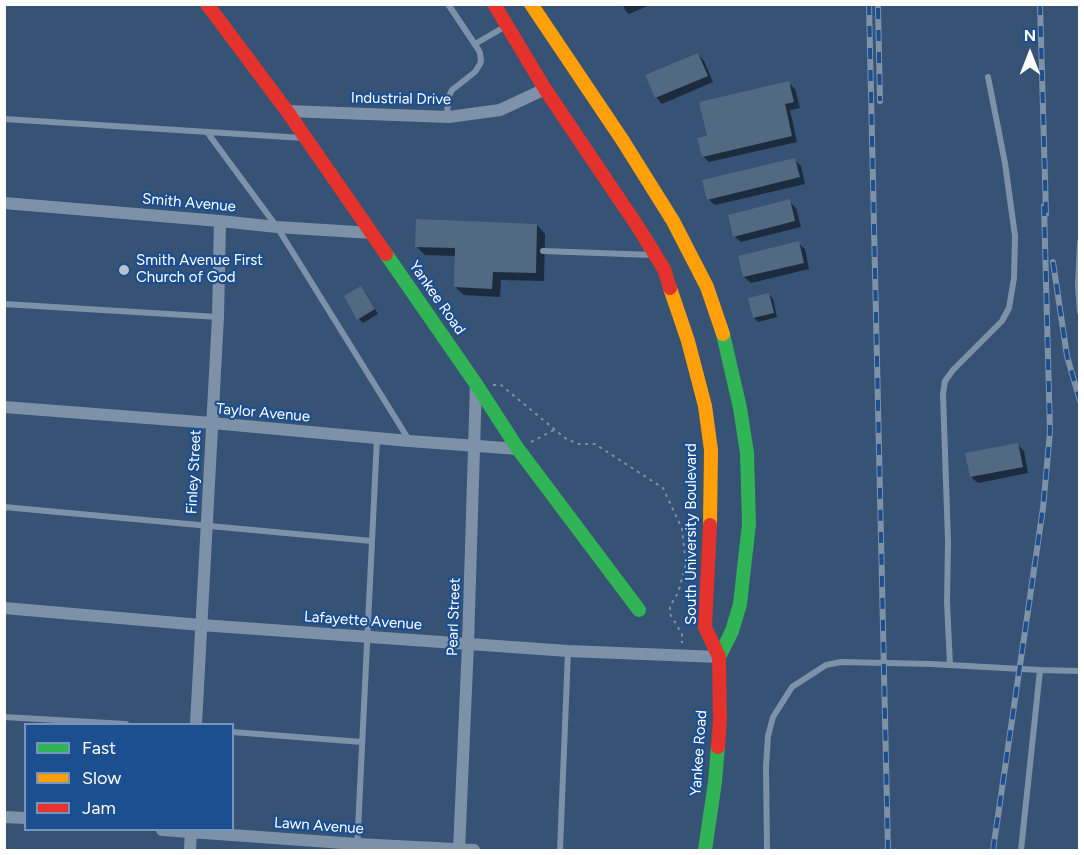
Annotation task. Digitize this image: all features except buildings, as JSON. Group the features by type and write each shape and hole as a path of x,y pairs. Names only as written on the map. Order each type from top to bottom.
{"street":[{"name":"Yankee Road","path":"207,4 306,138 476,384 518,449 639,610"},
{"name":"South University Boulevard","path":"494,4 545,88 664,269 688,341 705,406 711,450 705,627 719,657"},
{"path":"531,4 674,221 707,287 722,329 736,386 747,453 749,524 740,604 732,631 719,657"},
{"name":"Industrial Drive","path":"287,111 447,117 500,110 545,88"},
{"name":"Smith Avenue","path":"4,203 372,233"},
{"name":"Finley Street","path":"196,723 218,317 220,221"},
{"name":"Pearl Street","path":"459,850 476,384"},
{"name":"Taylor Avenue","path":"4,408 518,449"},
{"name":"Lafayette Avenue","path":"4,609 568,651 719,657"},
{"name":"Yankee Road","path":"705,850 715,782 720,721 719,657"},
{"path":"4,817 24,818"},
{"path":"190,850 191,831"},
{"name":"Lawn Avenue","path":"191,831 357,847 474,850"}],"lane":[{"path":"447,117 448,98 452,90 468,78 480,64 480,53 448,4"},
{"path":"475,44 507,26"},
{"path":"950,665 944,445 945,381 1002,321 1009,308 1014,278 1015,236 1005,163 988,77"},
{"path":"4,119 306,138"},
{"path":"207,132 277,227 409,441"},
{"path":"1080,242 1078,286 1080,312"},
{"path":"543,251 656,255"},
{"path":"4,304 218,317"},
{"path":"357,847 377,438"},
{"path":"4,507 372,541"},
{"path":"560,850 568,651"},
{"path":"767,850 766,766 768,736 774,717 792,687 826,664 841,662 950,665 1080,671"},
{"path":"1021,850 1040,670"},
{"path":"4,717 109,723"},
{"path":"234,732 362,742"}],"path":[{"path":"476,384 501,385 565,438 578,444 595,444 663,488 682,529 686,564 678,593 670,606 670,614 682,634 682,655"},
{"path":"518,449 555,429"}],"railway":[{"path":"869,4 888,850"},
{"path":"1040,4 1046,214"},
{"path":"878,8 880,101"},
{"path":"993,850 1043,508 1050,432 1044,206"},
{"path":"1053,262 1067,356 1080,401"}],"traffic: fast":[{"path":"386,254 518,449 639,610"},
{"path":"719,657 732,631 740,604 749,524 747,453 740,408 723,334"},
{"path":"705,850 718,747"}],"traffic: slow":[{"path":"531,4 623,141 673,221 707,287 723,334"},
{"path":"670,288 688,341 705,406 711,450 710,525"}],"traffic: jam":[{"path":"207,4 287,111 386,254"},
{"path":"494,4 545,89 638,227 664,269 670,288"},
{"path":"710,525 705,627 719,657 718,747"}],"place":[{"name":"Smith Avenue First Church of God","path":"124,270"}]}
